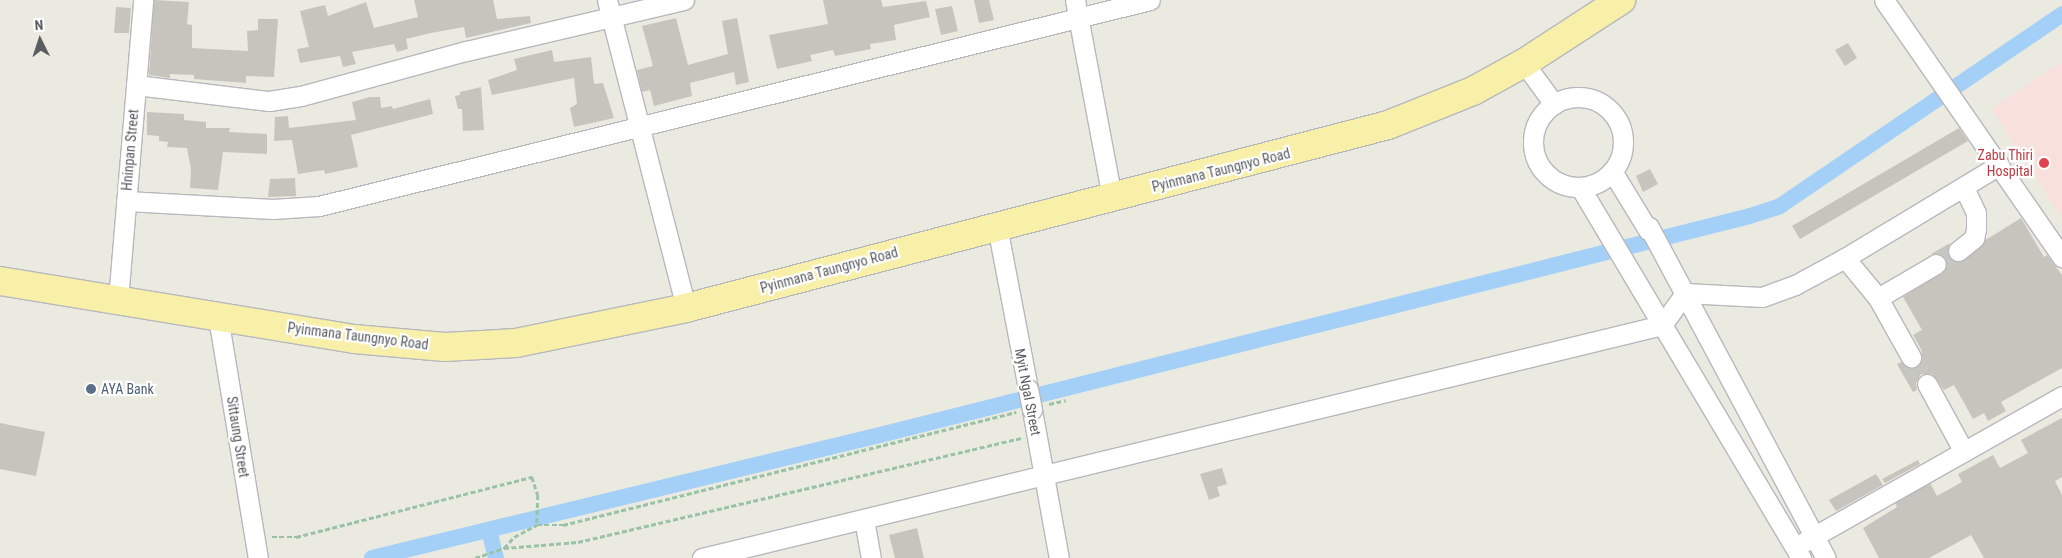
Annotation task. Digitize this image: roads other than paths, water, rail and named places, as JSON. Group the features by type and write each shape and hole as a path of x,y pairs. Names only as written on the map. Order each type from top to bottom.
{"main road":[{"name":"Pyinmana Taungnyo Road","path":"0,281 354,339 445,347 516,343 686,308 1388,125 1473,91 1524,63 1621,0"}],"street":[{"name":"Hninpan Street","path":"118,300 143,0"},
{"path":"607,0 686,308"},
{"path":"136,85 269,101 301,96 466,51 684,0"},
{"path":"1075,0 1112,198"},
{"path":"126,201 273,209 319,206 640,125 1079,20 1150,0"},
{"path":"1884,0 2062,257"},
{"path":"1524,63 1554,104"},
{"path":"1581,97 1607,107 1619,124 1623,145 1612,171 1598,182 1580,187 1565,185 1552,178 1541,168 1535,155 1536,126 1554,104 1581,97"},
{"path":"1685,292 1762,297 1795,285 1845,258 1998,165"},
{"path":"1612,171 1685,292 1826,558"},
{"path":"1580,187 1798,553 1814,537 2062,396"},
{"path":"1958,251 1974,238 1976,229 1976,213 1964,187"},
{"name":"Myit Ngal Street","path":"997,226 1059,558"},
{"path":"1845,258 1878,298 1911,357"},
{"path":"1878,298 1936,264"},
{"path":"702,558 1662,325 1685,292"},
{"name":"Sittaung Street","path":"218,316 258,558"},
{"path":"1927,384 1964,452"},
{"path":"864,519 871,558"}],"waterway":[{"path":"372,558 888,433 1750,216 1780,206 2062,14"},
{"path":"489,530 496,558"}],"tunnel":[{"path":"1936,264 1958,251"},
{"path":"1911,357 1927,384"}],"place":[{"name":"Zabu Thiri Hospital","path":"2044,163"},
{"name":"AYA Bank","path":"91,389"}]}
